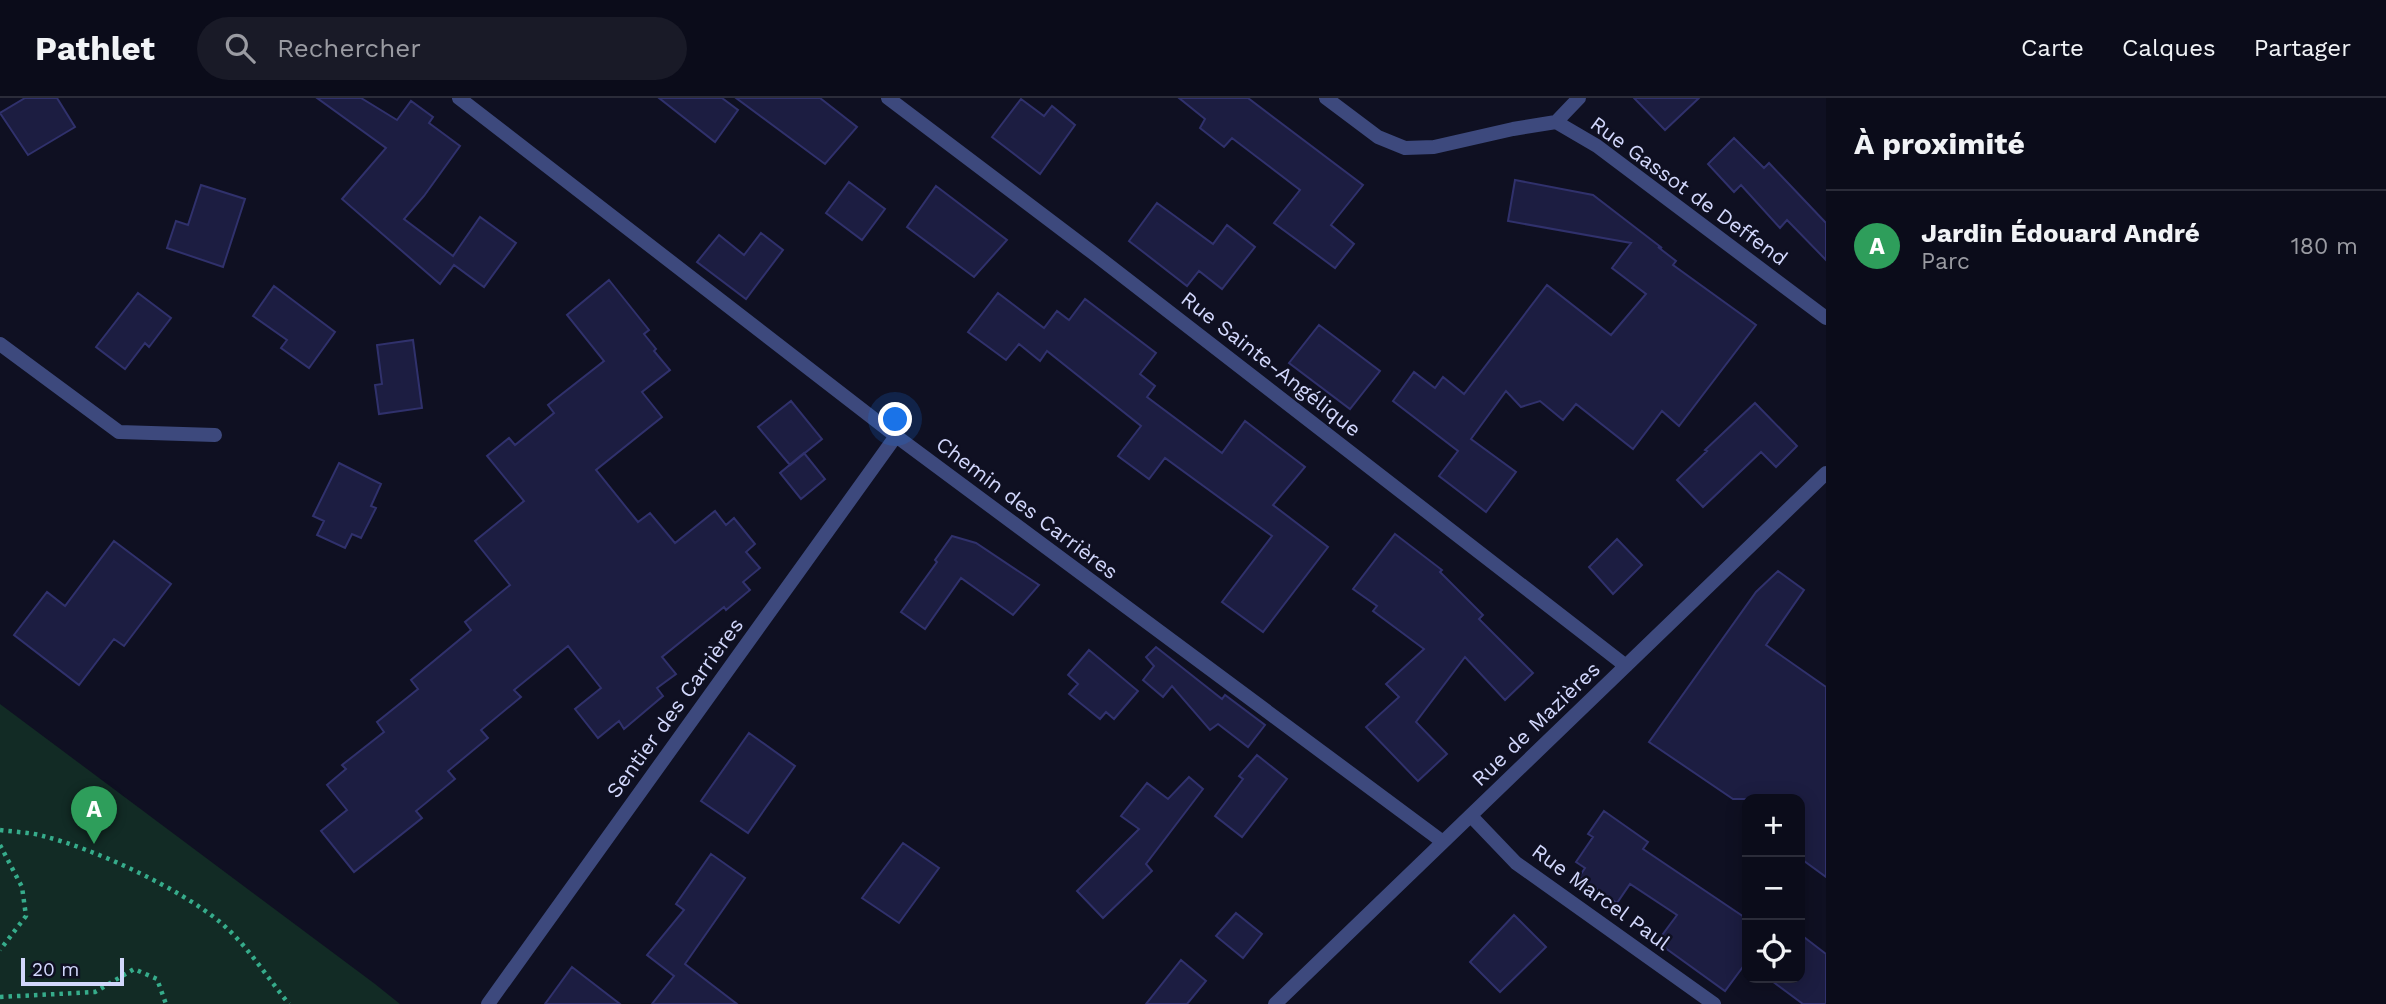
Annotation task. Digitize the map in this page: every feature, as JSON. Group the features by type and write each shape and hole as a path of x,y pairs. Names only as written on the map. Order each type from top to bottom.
{"street":[{"name":"Chemin des Carrières","path":"459,98 896,436 1443,842"},
{"name":"Rue Sainte-Angélique","path":"888,98 1093,253 1626,666"},
{"name":"Rue Gassot de Deffend","path":"1326,98 1378,137 1405,148 1434,147 1556,122 1597,146 1826,318"},
{"path":"1556,122 1579,98"},
{"path":"0,344 119,432 215,435"},
{"name":"Sentier des Carrières","path":"488,1004 896,436"},
{"name":"Rue de Mazières","path":"1275,1004 1826,473"},
{"name":"Rue Marcel Paul","path":"1471,816 1516,863 1714,1004"}],"path":[{"path":"0,830 42,835 98,855 176,893 220,922 253,955 289,1004"},
{"path":"0,845 23,887 26,916 0,950"},
{"path":"0,997 95,992 134,969 157,979 166,1004"}],"green space":[{"path":"0,704 375,984 400,1004 0,1004"}],"building":[{"path":"25,98 57,98 75,127 28,155 0,113"},
{"path":"317,98 361,98 397,120 411,101 433,117 429,123 460,146 404,219 453,256 480,217 516,243 484,287 454,265 440,284 342,199 386,148"},
{"path":"659,98 722,98 738,110 715,142"},
{"path":"736,98 820,98 857,127 825,164"},
{"path":"1179,98 1248,98 1363,185 1331,225 1354,244 1335,268 1274,223 1300,190 1232,138 1224,147 1200,128 1205,119"},
{"path":"1634,98 1699,98 1665,130"},
{"path":"1021,99 1044,116 1052,106 1075,125 1040,174 992,137"},
{"path":"1734,138 1764,168 1769,163 1826,223 1826,260 1787,220 1780,228 1741,185 1734,192 1708,164"},
{"path":"1515,180 1593,195 1662,248 1658,247 1676,261 1673,265 1756,325 1679,426 1662,411 1633,449 1576,404 1563,420 1540,401 1521,407 1506,391 1471,439 1516,472 1486,512 1439,476 1458,451 1393,401 1414,372 1435,388 1443,377 1464,394 1547,285 1611,335 1646,294 1612,268 1631,243 1508,221"},
{"path":"849,182 885,209 862,240 826,213"},
{"path":"201,185 245,199 223,267 167,248 176,221 188,225"},
{"path":"936,186 1007,240 974,277 907,227"},
{"path":"1157,203 1213,244 1227,225 1255,247 1222,289 1199,271 1187,286 1129,241"},
{"path":"761,233 783,250 746,299 697,262 719,235 744,255"},
{"path":"609,280 649,330 644,334 670,370 642,392 662,417 596,470 638,522 650,513 675,543 715,511 726,525 734,518 755,544 746,552 760,568 743,582 750,590 726,610 724,607 662,657 676,674 657,688 663,696 624,729 619,721 598,738 575,709 601,688 568,646 514,690 521,697 481,730 488,738 448,771 455,779 416,811 422,818 354,872 321,831 347,810 327,785 346,769 342,765 384,732 377,722 418,689 411,680 471,630 465,622 510,585 475,541 524,501 487,456 509,438 515,445 554,413 548,405 604,361 567,315"},
{"path":"274,286 335,332 309,368 281,348 287,340 253,316"},
{"path":"138,293 171,318 149,347 145,343 125,369 96,347"},
{"path":"998,293 1044,328 1057,311 1069,320 1085,299 1156,353 1140,374 1155,386 1147,397 1222,453 1245,421 1305,467 1273,505 1328,547 1263,632 1222,602 1272,536 1165,458 1149,479 1118,456 1141,426 1047,351 1040,361 1019,344 1006,360 968,332"},
{"path":"1319,325 1380,371 1350,409 1289,363"},
{"path":"413,340 422,408 379,414 375,385 382,384 377,345"},
{"path":"791,401 822,439 790,465 758,427"},
{"path":"1755,403 1797,446 1776,467 1761,452 1703,507 1677,480"},
{"path":"804,453 825,479 801,499 780,473"},
{"path":"339,463 381,484 371,506 376,508 361,538 352,534 345,548 317,535 324,521 313,516"},
{"path":"1395,534 1442,570 1440,572 1483,615 1479,619 1533,673 1505,700 1465,657 1416,722 1447,754 1418,781 1366,727 1399,697 1386,684 1424,649 1373,611 1377,606 1353,589"},
{"path":"952,536 976,543 1039,585 1013,615 961,578 925,629 901,612"},
{"path":"1617,539 1642,565 1613,594 1589,567"},
{"path":"114,541 171,584 124,646 114,639 79,685 14,635 47,592 65,606"},
{"path":"1778,571 1804,590 1766,645 1826,687 1826,877 1805,862 1805,794 1742,794 1742,799 1733,799 1649,742 1756,592"},
{"path":"1156,647 1222,699 1225,695 1265,725 1248,747 1218,724 1210,730 1172,686 1163,697 1143,680 1154,666 1146,657"},
{"path":"1089,650 1138,691 1114,719 1106,712 1100,719 1069,694 1078,684 1068,675"},
{"path":"749,733 795,766 748,833 701,801"},
{"path":"1257,755 1287,779 1242,837 1215,816 1243,779 1239,776"},
{"path":"1189,777 1203,789 1146,864 1152,871 1103,918 1077,891 1139,829 1121,816 1147,783 1168,799"},
{"path":"1604,811 1648,842 1643,849 1742,916 1742,968 1725,991 1657,942 1677,915 1630,884 1617,903 1579,877 1585,868 1576,862 1593,837 1588,834"},
{"path":"903,843 939,868 899,923 862,898"},
{"path":"711,854 745,878 685,964 737,1004 652,1004 674,976 647,955 684,910 676,904"},
{"path":"1236,913 1262,934 1243,958 1216,936"},
{"path":"1514,915 1546,947 1500,992 1470,962"},
{"path":"1805,938 1826,954 1826,1004 1803,1004 1775,983 1805,983"},
{"path":"1181,960 1206,981 1187,1004 1146,1004"},
{"path":"572,967 620,1004 545,1004"}],"place":[{"name":"Jardin Édouard André","path":"94,844"}]}
